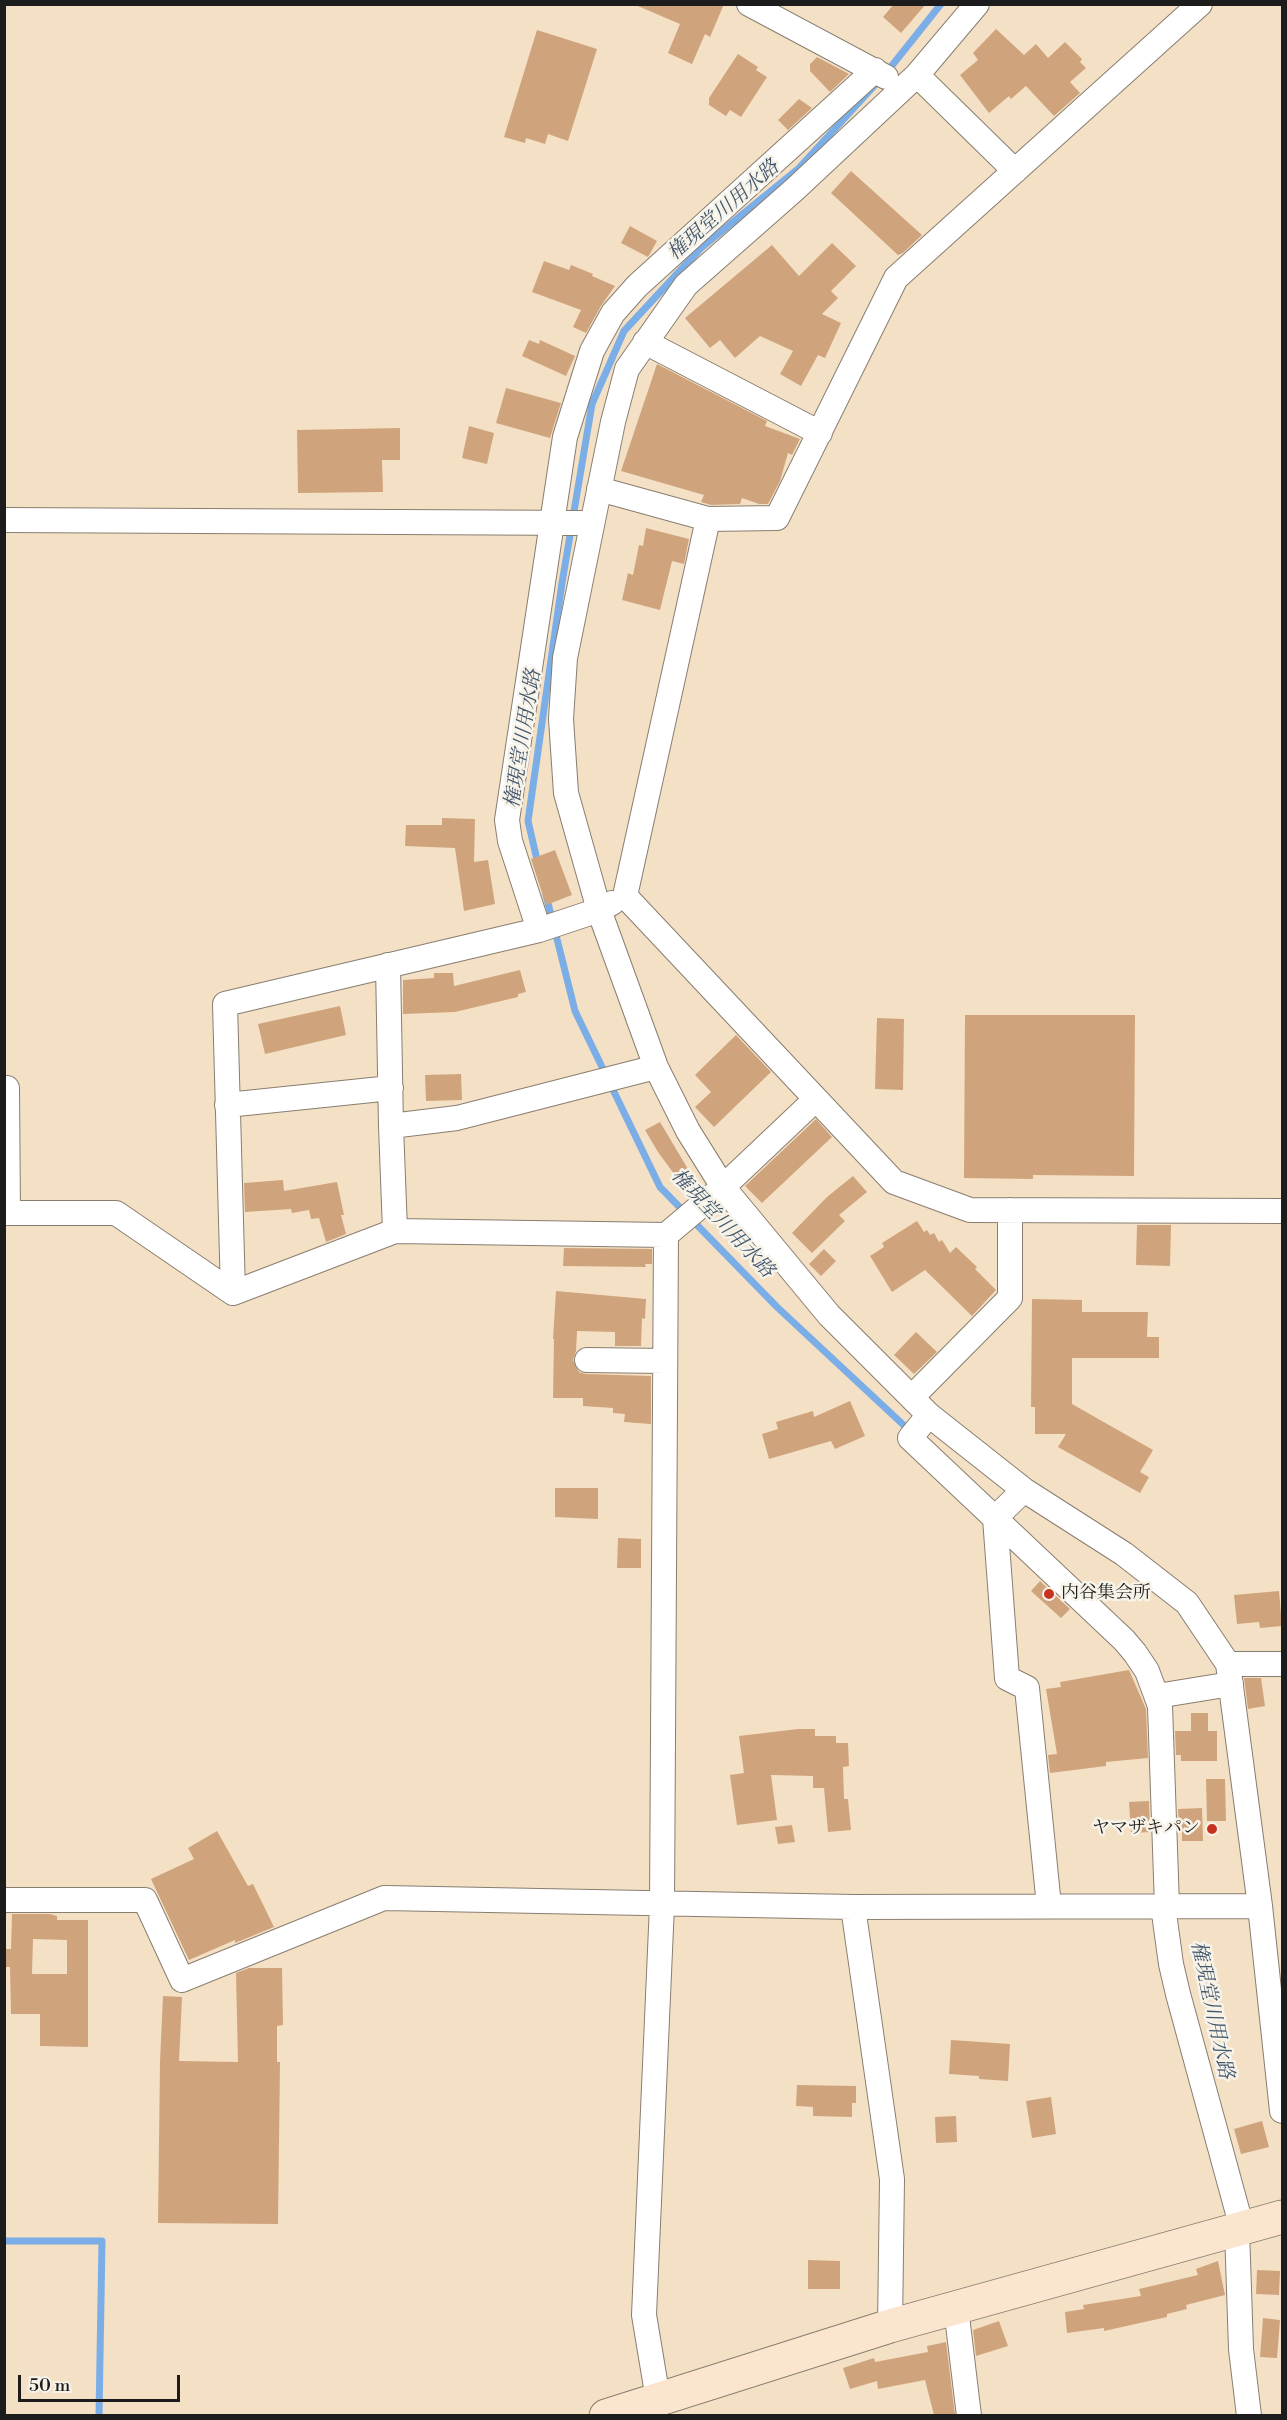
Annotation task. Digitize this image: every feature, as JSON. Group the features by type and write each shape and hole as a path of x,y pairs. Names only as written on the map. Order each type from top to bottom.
{"street":[{"path":"749,4 875,70 910,82 1015,171"},
{"path":"977,4 910,82 687,285 627,369 613,422 565,658 561,719 566,793 599,910 656,1067 688,1131 723,1187 829,1315 929,1415 1024,1490 1124,1554 1187,1603 1229,1674 1260,1906 1282,2111"},
{"path":"599,489 708,519 777,518 896,278 1015,171 1190,7"},
{"path":"539,930 510,841 507,820 565,437 592,351 613,313 637,286 875,70"},
{"path":"645,342 820,433"},
{"path":"592,351 627,369"},
{"path":"233,1293 225,1004 539,930 599,910 625,896 708,519"},
{"path":"4,520 592,523"},
{"path":"625,896 894,1182 970,1210 1282,1211"},
{"path":"388,965 395,1231"},
{"path":"391,1126 458,1118 656,1067"},
{"path":"7,1088 6,1213 116,1213 233,1293"},
{"path":"228,1105 391,1088"},
{"path":"233,1293 395,1231 666,1234 723,1187 816,1099"},
{"path":"912,1397 1010,1298 1010,1210"},
{"path":"658,2399 644,2315 662,1905 666,1234"},
{"path":"588,1360 665,1361"},
{"path":"929,1415 910,1438 1136,1653 1157,1696 1160,1706 1165,1906 1171,1964 1178,1994 1253,2225 1241,2349 1249,2415"},
{"path":"995,1518 1024,1490"},
{"path":"995,1518 1007,1678 1027,1688 1049,1906"},
{"path":"1157,1696 1229,1674 1282,1664"},
{"path":"4,1900 145,1900 182,1980 384,1898 853,1907 1260,1906"},
{"path":"853,1907 892,2179 890,2326"},
{"path":"606,2415 890,2326 1253,2225"},
{"path":"956,2308 969,2415"}],"building":[{"path":"633,4 724,4 710,37 705,34 692,64 668,53 680,24"},
{"path":"894,4 926,4 901,33 883,17"},
{"path":"996,29 1024,55 1036,44 1048,58 1065,42 1082,59 1080,62 1086,68 1070,82 1080,93 1054,116 1026,86 1011,99 1009,96 989,113 960,75 978,60 973,53"},
{"path":"537,30 597,49 568,141 548,134 545,144 526,138 525,143 504,137"},
{"path":"738,54 758,67 756,70 767,77 741,117 730,110 726,116 709,105 709,98"},
{"path":"817,57 849,74 830,92 810,71 810,64"},
{"path":"799,99 812,108 788,130 778,120"},
{"path":"851,171 922,235 903,253 898,255 831,193"},
{"path":"630,226 657,241 648,257 621,243"},
{"path":"832,243 856,266 831,291 838,298 822,314 841,323 825,358 818,355 801,386 780,374 793,351 760,336 735,358 720,340 710,348 685,318 772,245 799,276"},
{"path":"544,261 569,270 571,265 615,286 586,333 573,327 581,310 532,292"},
{"path":"529,340 539,344 540,340 575,356 566,376 522,356"},
{"path":"657,364 767,421 765,426 800,439 792,455 788,453 780,481 768,504 759,504 742,498 740,504 711,505 701,502 704,495 621,471"},
{"path":"506,388 561,403 550,438 496,423"},
{"path":"469,426 494,433 487,464 462,458"},
{"path":"400,428 400,460 382,460 383,492 298,493 297,430"},
{"path":"646,528 689,539 684,564 672,561 660,610 622,600 628,573 633,575 639,545 643,546"},
{"path":"442,818 475,819 474,862 488,860 495,904 464,911 455,848 405,846 406,825 442,825"},
{"path":"555,850 572,895 546,905 531,859"},
{"path":"520,970 526,992 518,994 518,997 455,1012 403,1014 403,980 434,978 434,973 453,973 454,986"},
{"path":"340,1006 346,1035 265,1054 258,1024"},
{"path":"965,1015 1135,1015 1134,1176 1033,1175 1033,1179 964,1178"},
{"path":"877,1018 904,1019 903,1090 875,1089"},
{"path":"736,1035 771,1072 714,1127 695,1107 711,1092 695,1075"},
{"path":"461,1074 462,1100 426,1101 425,1075"},
{"path":"816,1119 832,1137 762,1203 745,1186"},
{"path":"660,1122 698,1186 688,1193 645,1130"},
{"path":"853,1176 867,1192 839,1215 845,1221 812,1253 792,1233 827,1197"},
{"path":"283,1180 284,1191 337,1182 346,1234 326,1242 319,1218 311,1219 309,1210 292,1213 291,1209 245,1212 244,1183"},
{"path":"917,1221 924,1232 927,1230 930,1235 934,1233 939,1242 942,1240 950,1253 956,1247 996,1290 972,1316 925,1270 892,1292 870,1256 884,1247 882,1243"},
{"path":"1137,1225 1171,1225 1170,1266 1136,1265"},
{"path":"564,1248 652,1249 652,1264 645,1264 646,1267 563,1266"},
{"path":"824,1249 836,1261 821,1276 809,1264"},
{"path":"556,1291 646,1299 645,1319 642,1318 641,1346 615,1346 615,1332 577,1331 573,1360 579,1372 586,1374 651,1376 651,1424 624,1422 625,1414 613,1413 613,1408 583,1406 583,1398 553,1398"},
{"path":"1032,1299 1082,1300 1082,1312 1148,1312 1147,1337 1159,1337 1159,1358 1072,1358 1072,1404 1153,1450 1140,1472 1149,1477 1140,1493 1058,1447 1066,1434 1035,1434 1035,1407 1031,1407"},
{"path":"916,1332 937,1352 914,1374 894,1355"},
{"path":"850,1401 865,1436 835,1449 831,1441 769,1459 762,1434 778,1429 776,1422 813,1411 814,1417"},
{"path":"555,1488 598,1488 598,1519 555,1517"},
{"path":"618,1538 641,1539 641,1568 617,1568"},
{"path":"1040,1581 1070,1609 1061,1618 1031,1591"},
{"path":"1279,1591 1282,1626 1260,1628 1259,1622 1237,1624 1234,1595"},
{"path":"1129,1670 1146,1709 1148,1758 1106,1762 1106,1766 1050,1773 1048,1755 1057,1754 1046,1689 1061,1687 1060,1682"},
{"path":"1244,1678 1261,1678 1265,1706 1248,1709"},
{"path":"1191,1713 1208,1713 1208,1731 1217,1731 1217,1761 1181,1761 1181,1755 1176,1755 1175,1731 1191,1731"},
{"path":"815,1729 815,1736 836,1736 836,1743 848,1743 849,1766 843,1767 844,1799 848,1799 851,1830 828,1832 824,1788 813,1788 813,1776 771,1775 777,1820 737,1825 730,1775 744,1773 739,1736"},
{"path":"1206,1779 1225,1779 1226,1821 1207,1821"},
{"path":"1149,1801 1150,1832 1131,1833 1129,1802"},
{"path":"1202,1808 1203,1841 1182,1841 1178,1809"},
{"path":"792,1825 795,1842 778,1844 775,1827"},
{"path":"217,1831 248,1886 253,1884 274,1927 235,1943 235,1940 189,1960 151,1879 194,1859 188,1848"},
{"path":"12,1914 50,1914 57,1916 57,1920 88,1920 88,2047 40,2046 40,2014 11,2014 10,1967 4,1967 4,1949 11,1949","holes":["33,1939 67,1940 67,1974 32,1974"]},
{"path":"249,1968 282,1968 283,2025 277,2026 277,2062 280,2062 278,2224 158,2223 163,1996 182,1997 179,2061 238,2062 236,1973"},
{"path":"951,2040 1010,2044 1008,2081 949,2074"},
{"path":"797,2085 856,2086 856,2103 852,2103 852,2117 813,2116 813,2107 796,2106"},
{"path":"1051,2097 1056,2134 1032,2138 1026,2101"},
{"path":"956,2116 957,2142 936,2143 935,2117"},
{"path":"1262,2121 1269,2147 1241,2154 1234,2129"},
{"path":"808,2260 840,2261 840,2289 808,2289"},
{"path":"1218,2261 1225,2295 1186,2305 1187,2309 1167,2314 1167,2317 1104,2331 1104,2328 1067,2333 1065,2312 1084,2309 1083,2305 1141,2296 1139,2289 1198,2275 1196,2269"},
{"path":"1257,2270 1280,2271 1279,2295 1256,2294"},
{"path":"1263,2318 1280,2320 1277,2358 1260,2357"},
{"path":"999,2321 1008,2346 976,2356 973,2330"},
{"path":"946,2342 955,2415 934,2415 925,2380 878,2389 877,2381 850,2389 843,2368 874,2358 875,2362 928,2352 927,2346"}],"waterway":[{"name":"権現堂川用水路","path":"886,73 941,4"},
{"name":"権現堂川用水路","path":"538,864 528,821 562,583 592,404 624,331 701,248 798,169 875,85"},
{"name":"権現堂川用水路","path":"546,895 575,1011 660,1187 777,1307 910,1431"},
{"path":"4,2241 102,2241 99,2416"}],"place":[{"name":"内谷集会所","path":"1049,1594"},
{"name":"ヤマザキパン","path":"1212,1829"}]}
